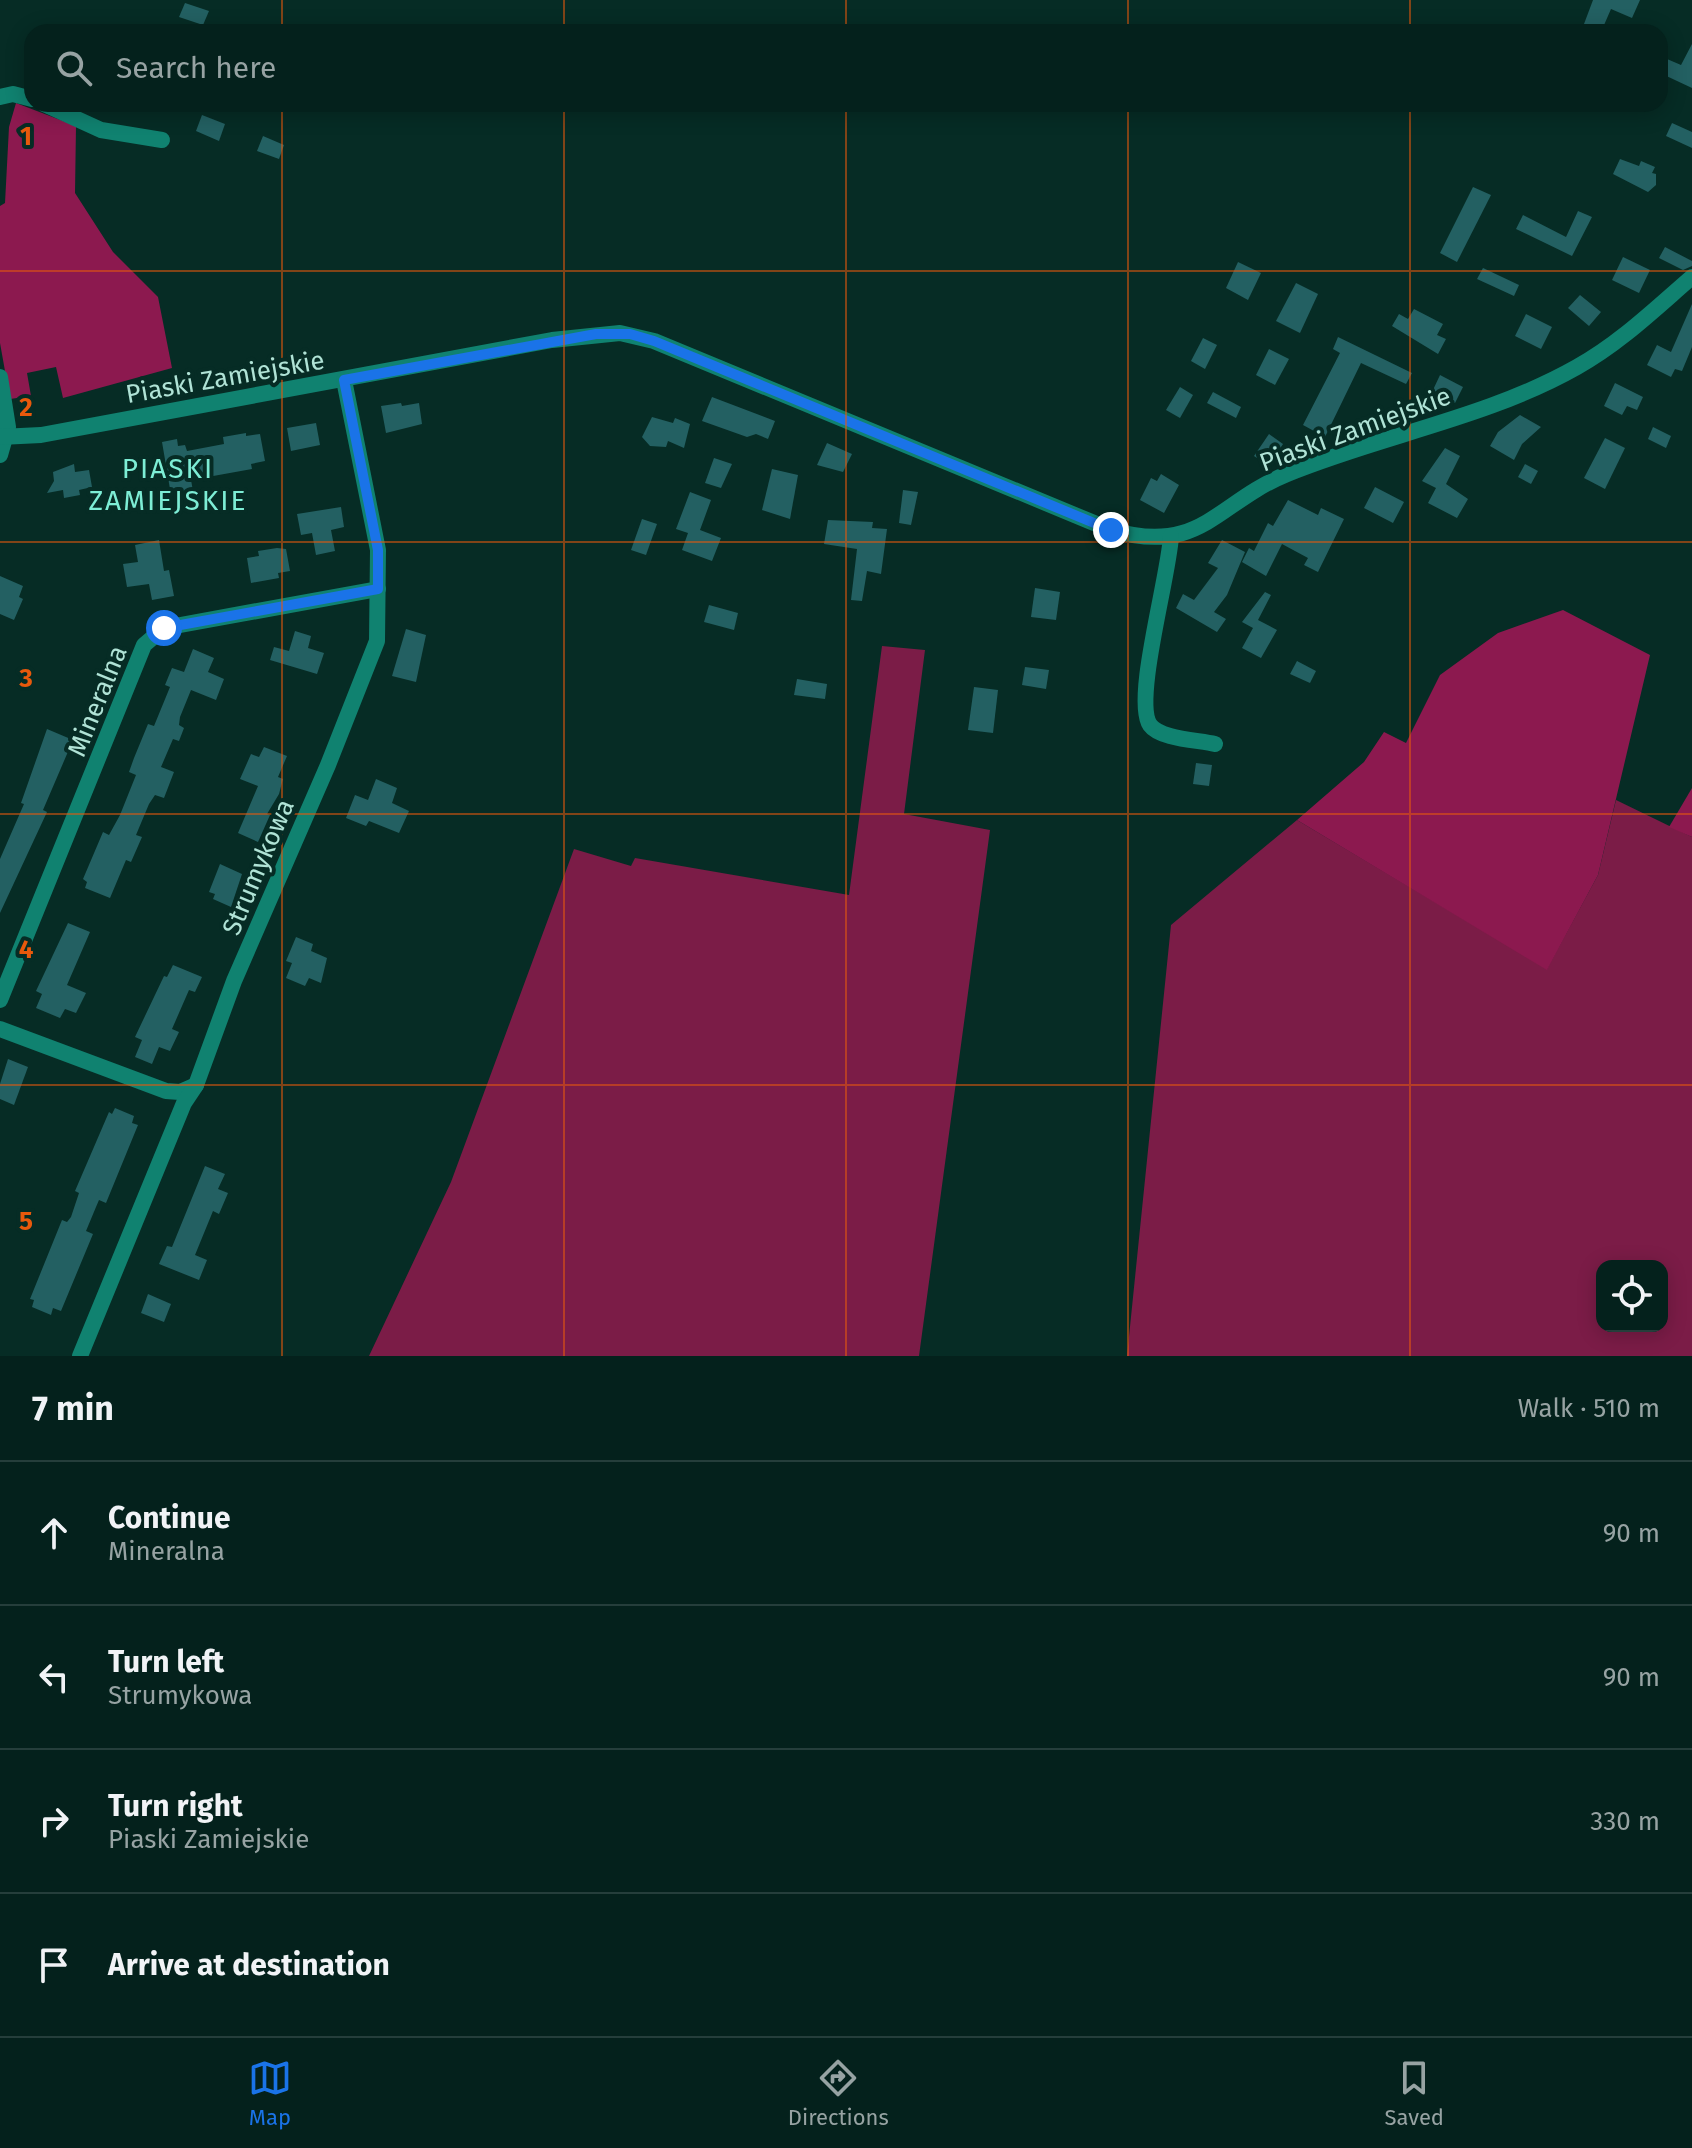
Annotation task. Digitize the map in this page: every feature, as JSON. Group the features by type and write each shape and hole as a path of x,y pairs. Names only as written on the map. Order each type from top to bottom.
{"street":[{"path":"0,97 13,94 24,97"},
{"path":"62,112 101,130 162,140"},
{"name":"Piaski Zamiejskie","path":"4,437 41,435 579,336 630,334 922,450 1111,530 1131,535 1171,536 1209,523 1286,474 1514,397 1561,376 1627,333 1692,277"},
{"path":"0,377 4,437 0,455"},
{"name":"Strumykowa","path":"80,1356 184,1103 196,1085 234,981 328,765 377,641 378,550 344,380"},
{"path":"1171,536 1170,566 1144,680 1145,712 1151,726 1159,731 1215,744"},
{"name":"Mineralna","path":"0,1000 144,645 164,628 378,589"},
{"path":"0,1029 166,1091 180,1092 196,1085"}],"shaded area":[{"path":"16,103 24,106 24,112 39,112 76,126 75,193 113,252 158,297 172,368 63,398 56,367 27,373 31,396 10,399 0,343 0,206 5,203 9,127"},
{"path":"1563,610 1650,655 1598,875 1547,970 1297,820 1364,762 1384,732 1406,743 1440,675 1498,633"},
{"path":"882,646 925,650 904,814 990,830 919,1356 369,1356 451,1182 574,849 631,866 635,858 849,895"},
{"path":"1692,788 1692,837 1669,827"},
{"path":"1616,800 1692,837 1692,1356 1127,1356 1171,925 1297,820 1547,969 1598,875"}],"building":[{"path":"1593,0 1640,0 1632,18 1611,9 1604,24 1584,24"},
{"path":"185,3 209,11 203,24 179,17"},
{"path":"1692,44 1692,88 1668,77 1668,59 1681,65"},
{"path":"202,115 225,124 219,141 196,131"},
{"path":"1672,123 1692,132 1692,148 1666,136"},
{"path":"263,136 284,145 279,159 257,151"},
{"path":"1620,159 1639,166 1641,161 1655,167 1652,173 1656,174 1656,185 1648,192 1613,174"},
{"path":"1473,187 1491,195 1457,262 1440,253"},
{"path":"1578,211 1592,217 1572,256 1516,229 1523,215 1566,237"},
{"path":"1665,247 1692,261 1692,266 1683,270 1659,258"},
{"path":"1623,257 1650,270 1639,293 1612,280"},
{"path":"1238,262 1261,273 1248,300 1226,288"},
{"path":"1483,268 1519,285 1514,296 1477,279"},
{"path":"1296,283 1318,294 1300,333 1276,321"},
{"path":"1580,295 1601,312 1589,326 1568,308"},
{"path":"1692,304 1692,347 1682,371 1675,369 1671,377 1647,365 1657,345 1671,352"},
{"path":"1414,309 1443,324 1437,335 1446,339 1438,354 1392,326 1399,314 1408,319"},
{"path":"1526,314 1552,327 1541,349 1515,336"},
{"path":"1338,337 1412,373 1406,384 1361,363 1325,437 1303,425 1340,353 1333,349"},
{"path":"1203,338 1217,345 1205,369 1191,361"},
{"path":"1269,349 1289,359 1275,385 1256,375"},
{"path":"1440,375 1463,387 1455,403 1433,390"},
{"path":"1615,383 1643,397 1637,410 1627,406 1622,415 1604,406"},
{"path":"1180,387 1193,395 1180,418 1166,410"},
{"path":"1213,392 1241,407 1236,418 1207,403"},
{"path":"712,397 775,421 768,439 756,434 747,437 702,421"},
{"path":"401,403 402,406 419,403 422,424 386,433 381,406"},
{"path":"1520,415 1541,427 1522,444 1514,460 1490,446 1498,432"},
{"path":"652,417 673,423 675,418 690,424 684,448 668,441 666,447 650,446 642,437"},
{"path":"316,423 320,445 291,451 287,428"},
{"path":"1653,427 1671,436 1666,448 1648,439"},
{"path":"246,433 246,436 260,434 265,461 251,464 252,469 191,480 193,491 171,495 162,442 177,439 178,446 185,445 187,451 224,444 223,437"},
{"path":"1269,434 1283,444 1269,466 1254,456"},
{"path":"1605,438 1625,448 1605,489 1584,478"},
{"path":"827,443 852,454 843,472 817,465"},
{"path":"1445,448 1460,456 1446,484 1468,499 1457,518 1428,503 1436,488 1422,481"},
{"path":"714,458 732,464 721,488 705,483"},
{"path":"74,464 75,472 89,470 92,487 79,490 80,495 64,498 63,490 47,493 54,481 53,472"},
{"path":"1525,464 1538,471 1531,484 1518,477"},
{"path":"772,469 798,475 790,519 762,510"},
{"path":"1161,474 1179,485 1164,513 1140,500 1151,478 1157,481"},
{"path":"1375,487 1404,502 1393,523 1364,508"},
{"path":"903,490 918,492 911,525 899,523"},
{"path":"690,492 711,500 700,530 721,538 712,561 682,550 688,533 676,529"},
{"path":"1288,500 1318,515 1321,508 1344,519 1318,572 1304,565 1308,558 1282,544 1266,576 1242,562 1249,548 1254,551 1268,523 1273,526"},
{"path":"341,507 344,527 331,530 335,551 316,555 312,533 301,535 297,514"},
{"path":"642,519 657,524 646,555 631,550"},
{"path":"828,520 873,522 872,528 887,529 881,574 867,571 862,601 851,600 857,549 824,544"},
{"path":"159,540 164,571 169,570 174,596 152,600 149,584 127,587 123,564 138,562 135,545"},
{"path":"1222,540 1245,552 1227,595 1214,612 1226,619 1217,632 1176,608 1183,594 1194,600 1218,568 1208,563"},
{"path":"286,549 290,571 278,573 279,578 251,583 247,558 259,556 258,551"},
{"path":"0,576 23,586 19,597 23,599 14,620 0,614"},
{"path":"1035,588 1060,592 1056,620 1031,617"},
{"path":"1265,592 1271,595 1258,620 1277,630 1261,658 1242,648 1253,628 1242,622"},
{"path":"709,605 738,613 734,630 704,622"},
{"path":"406,629 426,635 416,682 392,676"},
{"path":"295,631 311,636 308,648 324,653 317,674 270,660 274,647 289,651"},
{"path":"193,649 214,658 208,672 224,679 216,700 191,690 180,717 179,725 184,728 179,741 173,739 161,767 174,772 164,798 155,795 149,804 136,835 142,837 131,862 126,860 110,898 85,888 87,882 83,879 103,832 109,835 120,815 136,775 129,772 148,724 154,726 170,687 165,685 172,668 184,672"},
{"path":"1297,661 1316,671 1310,683 1290,674"},
{"path":"1025,667 1049,670 1046,689 1022,685"},
{"path":"797,679 827,684 825,699 794,695"},
{"path":"974,687 998,690 993,733 968,730"},
{"path":"47,729 73,740 43,810 47,812 0,913 0,859 24,804 21,803"},
{"path":"264,747 287,756 278,777 283,779 279,794 267,814 270,815 258,842 238,833 258,786 240,779 251,754 259,757"},
{"path":"1196,763 1212,765 1209,786 1193,784"},
{"path":"376,779 397,788 392,803 409,811 399,833 369,821 366,826 346,818 355,795 368,800"},
{"path":"220,864 242,874 231,907 213,899 215,894 209,892"},
{"path":"68,923 90,932 67,985 86,993 76,1013 65,1009 60,1018 36,1008 42,994 36,991"},
{"path":"296,937 313,944 311,951 327,958 321,983 309,978 305,986 286,978 292,963 286,961"},
{"path":"173,965 202,977 195,992 189,990 172,1029 179,1032 170,1051 159,1047 152,1064 135,1057 142,1040 135,1037 164,976 167,977"},
{"path":"8,1059 28,1067 14,1105 0,1099 0,1084"},
{"path":"115,1108 134,1116 132,1123 138,1125 106,1203 99,1200 86,1231 93,1234 61,1311 53,1308 51,1315 32,1307 34,1300 30,1299 62,1220 67,1222 71,1217 79,1193 75,1191 109,1112 112,1114"},
{"path":"205,1166 225,1174 218,1189 228,1193 219,1214 213,1211 195,1255 207,1260 199,1280 159,1264 167,1246 172,1247"},
{"path":"148,1294 171,1304 164,1322 141,1313"}],"district":[{"name":"PIASKI ZAMIEJSKIE","path":"168,484"}],"route":[{"path":"164,628 378,589 378,550 344,380 596,334 630,334 654,341 1111,530"}]}
